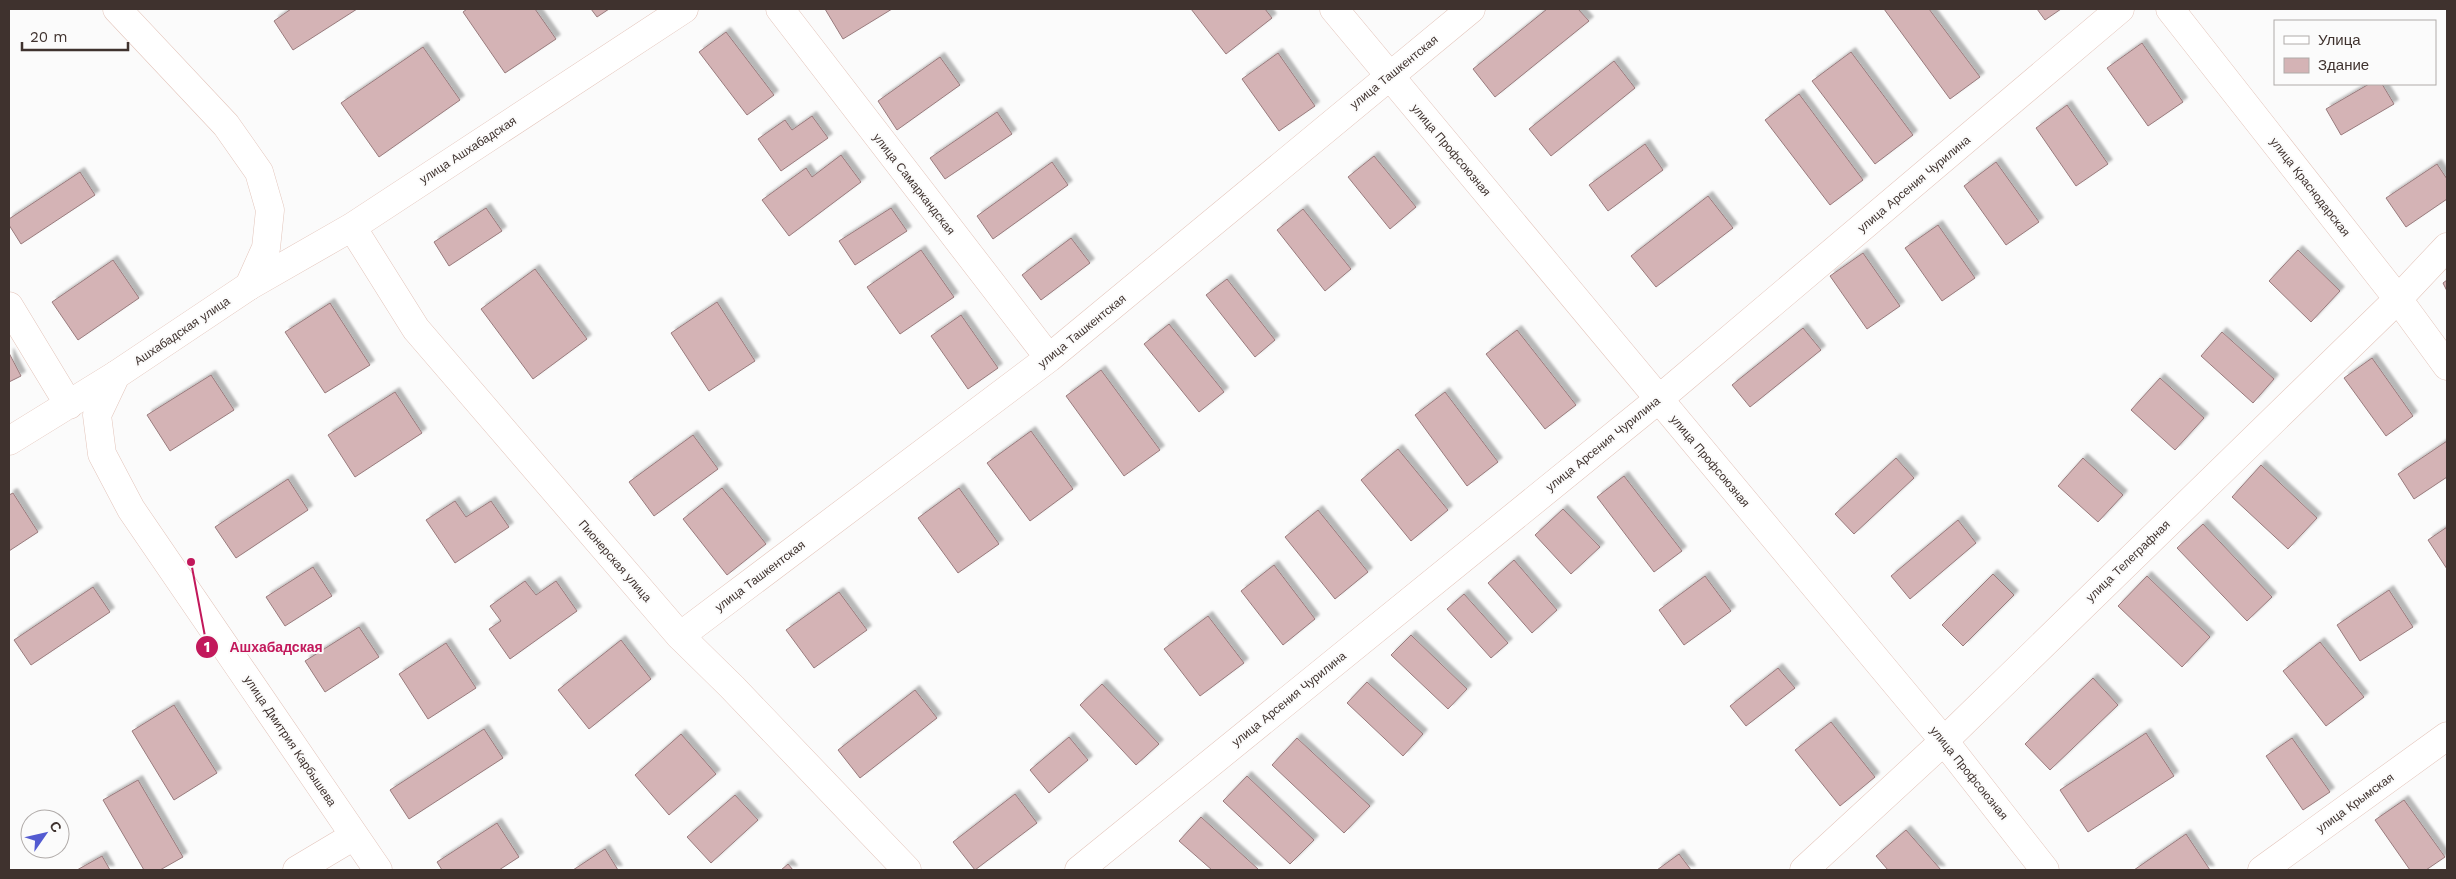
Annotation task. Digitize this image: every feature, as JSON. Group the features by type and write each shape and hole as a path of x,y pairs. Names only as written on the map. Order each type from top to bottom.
{"street":[{"path":"117,9 226,126 259,172 270,210 266,248 248,286"},
{"name":"улица Ашхабадская","path":"248,286 352,226 684,9"},
{"name":"улица Самаркандская","path":"780,9 1049,358"},
{"name":"улица Профсоюзная","path":"1334,9 1944,741 2045,870"},
{"name":"улица Ташкентская","path":"680,636 1049,358 1471,9"},
{"name":"улица Арсения Чурилина","path":"1079,870 1659,399 2120,9"},
{"name":"улица Краснодарская","path":"2170,9 2398,299 2447,366"},
{"name":"Пионерская улица","path":"352,226 416,329 680,636 732,687 907,870"},
{"name":"улица Телеграфная","path":"1804,870 1944,741 2398,299 2447,247"},
{"name":"Ашхабадская улица","path":"116,375 248,286"},
{"path":"9,306 68,405"},
{"path":"9,441 116,375"},
{"name":"улица Дмитрия Карбышева","path":"116,375 97,416 102,454 131,509 378,870"},
{"name":"улица Крымская","path":"2262,870 2447,736"},
{"path":"297,870 354,836"}],"building":[{"path":"291,9 357,9 293,50 274,21"},
{"path":"467,9 535,9 556,39 505,73 463,12"},
{"path":"591,9 609,9 597,17"},
{"path":"825,9 892,9 843,39"},
{"path":"1191,9 1265,9 1272,18 1226,54"},
{"path":"1547,9 1578,9 1589,21 1495,97 1473,69"},
{"path":"1884,9 1929,9 1980,77 1950,99"},
{"path":"2037,9 2061,9 2045,20"},
{"path":"726,32 774,95 747,115 699,52"},
{"path":"2142,43 2183,102 2148,126 2107,68"},
{"path":"423,47 460,100 379,157 341,103"},
{"path":"1851,52 1913,135 1875,164 1812,81"},
{"path":"1278,53 1315,106 1279,131 1242,79"},
{"path":"940,57 960,85 897,130 878,101"},
{"path":"1614,61 1635,88 1551,156 1529,129"},
{"path":"2367,85 2383,85 2394,104 2341,135 2326,109"},
{"path":"1799,94 1863,180 1830,205 1765,120"},
{"path":"2067,105 2108,164 2076,186 2036,128"},
{"path":"997,112 1012,134 945,179 930,158"},
{"path":"812,116 828,138 781,171 758,139 785,120 792,130"},
{"path":"1645,144 1663,170 1608,211 1589,185"},
{"path":"841,155 861,182 789,236 762,200 806,168 812,177"},
{"path":"1374,156 1416,207 1390,229 1348,177"},
{"path":"1052,162 1068,185 993,239 977,216"},
{"path":"1996,162 2039,222 2006,245 1964,186"},
{"path":"2437,164 2447,179 2447,199 2406,227 2386,198"},
{"path":"80,172 95,195 21,244 9,225 9,219"},
{"path":"1708,196 1733,228 1656,287 1631,256"},
{"path":"486,208 502,231 449,266 434,242"},
{"path":"891,208 907,231 855,265 839,241"},
{"path":"1303,209 1351,269 1325,291 1277,230"},
{"path":"1938,225 1975,278 1942,301 1905,248"},
{"path":"1071,238 1090,263 1041,300 1022,275"},
{"path":"921,250 954,297 900,334 867,287"},
{"path":"2298,250 2340,291 2311,322 2269,281"},
{"path":"1863,253 1900,306 1867,329 1830,276"},
{"path":"113,260 139,298 78,340 52,302"},
{"path":"535,269 587,339 533,379 481,309"},
{"path":"1227,279 1275,340 1255,357 1206,295"},
{"path":"2447,280 2447,291 2443,283"},
{"path":"717,302 755,361 709,391 671,333"},
{"path":"330,303 370,365 325,393 285,332"},
{"path":"961,315 998,368 968,389 931,336"},
{"path":"1169,324 1224,392 1199,412 1144,344"},
{"path":"1803,328 1821,350 1750,407 1732,385"},
{"path":"1517,330 1576,405 1545,429 1486,354"},
{"path":"2222,332 2274,379 2253,403 2201,356"},
{"path":"9,353 21,376 9,382"},
{"path":"2372,358 2413,416 2386,436 2344,378"},
{"path":"1101,370 1160,450 1124,476 1066,396"},
{"path":"211,375 234,410 170,451 147,415"},
{"path":"2160,378 2204,418 2175,450 2131,410"},
{"path":"395,392 422,433 355,477 328,435"},
{"path":"1445,392 1498,462 1467,486 1415,415"},
{"path":"1031,431 1073,489 1030,521 987,463"},
{"path":"693,435 718,469 654,516 629,482"},
{"path":"2447,441 2447,477 2414,499 2398,474"},
{"path":"1398,449 1448,510 1411,541 1361,480"},
{"path":"1896,458 1914,478 1854,534 1835,514"},
{"path":"2083,458 2123,495 2098,522 2058,486"},
{"path":"2261,465 2317,518 2288,549 2232,497"},
{"path":"1624,476 1682,551 1654,572 1597,497"},
{"path":"288,479 308,510 236,558 215,527"},
{"path":"722,488 766,544 727,575 683,519"},
{"path":"959,488 999,544 958,573 918,518"},
{"path":"13,493 38,532 9,551 9,495"},
{"path":"455,501 466,517 491,501 509,527 455,563 426,520"},
{"path":"1563,509 1600,547 1571,574 1535,535"},
{"path":"1318,510 1368,572 1335,599 1285,537"},
{"path":"1958,520 1976,543 1910,599 1891,576"},
{"path":"2203,524 2272,597 2247,621 2177,548"},
{"path":"2447,527 2447,569 2428,540"},
{"path":"1514,560 1557,610 1532,633 1488,583"},
{"path":"1274,565 1315,619 1283,645 1241,591"},
{"path":"313,567 332,596 285,626 266,597"},
{"path":"1993,574 2014,595 1963,646 1942,625"},
{"path":"1705,576 1731,611 1684,645 1659,610"},
{"path":"2147,576 2210,637 2182,667 2118,606"},
{"path":"525,581 536,595 556,581 577,611 510,659 489,629 501,621 490,606"},
{"path":"93,587 110,612 31,665 14,640"},
{"path":"2389,590 2413,627 2360,661 2337,625"},
{"path":"839,592 867,630 814,668 786,630"},
{"path":"1464,594 1508,643 1491,658 1447,609"},
{"path":"1208,616 1244,663 1200,696 1164,649"},
{"path":"359,627 379,657 325,692 305,661"},
{"path":"1411,635 1467,689 1448,709 1391,655"},
{"path":"621,640 651,679 589,729 558,690"},
{"path":"2320,642 2364,697 2326,726 2283,671"},
{"path":"446,643 476,688 428,719 399,674"},
{"path":"1778,668 1795,688 1746,726 1730,706"},
{"path":"2093,678 2118,705 2050,770 2025,744"},
{"path":"1367,682 1423,734 1403,756 1347,703"},
{"path":"1102,684 1159,744 1136,765 1080,705"},
{"path":"915,690 937,718 860,778 838,750"},
{"path":"174,705 217,773 174,800 132,731"},
{"path":"1831,722 1875,777 1840,806 1795,750"},
{"path":"484,729 503,758 409,819 390,790"},
{"path":"2146,733 2174,776 2088,832 2060,790"},
{"path":"681,734 716,774 669,815 635,775"},
{"path":"1069,737 1088,760 1049,793 1030,770"},
{"path":"1297,738 1370,806 1344,833 1272,765"},
{"path":"2292,738 2330,792 2303,810 2266,756"},
{"path":"1247,776 1314,840 1290,864 1223,801"},
{"path":"138,780 183,857 160,870 144,870 103,800"},
{"path":"1015,794 1037,823 975,870 953,842"},
{"path":"735,795 758,820 711,863 687,837"},
{"path":"2404,800 2445,857 2426,870 2410,870 2375,820"},
{"path":"1201,817 1258,870 1212,870 1179,841"},
{"path":"497,823 519,857 499,870 442,870 437,862"},
{"path":"1906,830 1941,870 1888,870 1876,856"},
{"path":"2186,834 2210,870 2134,870"},
{"path":"605,849 618,870 573,870"},
{"path":"1679,854 1691,870 1657,870"},
{"path":"102,856 110,870 77,870"},
{"path":"788,864 793,870 781,870"}],"place":[{"name":"Ашхабадская","path":"191,562"}]}
